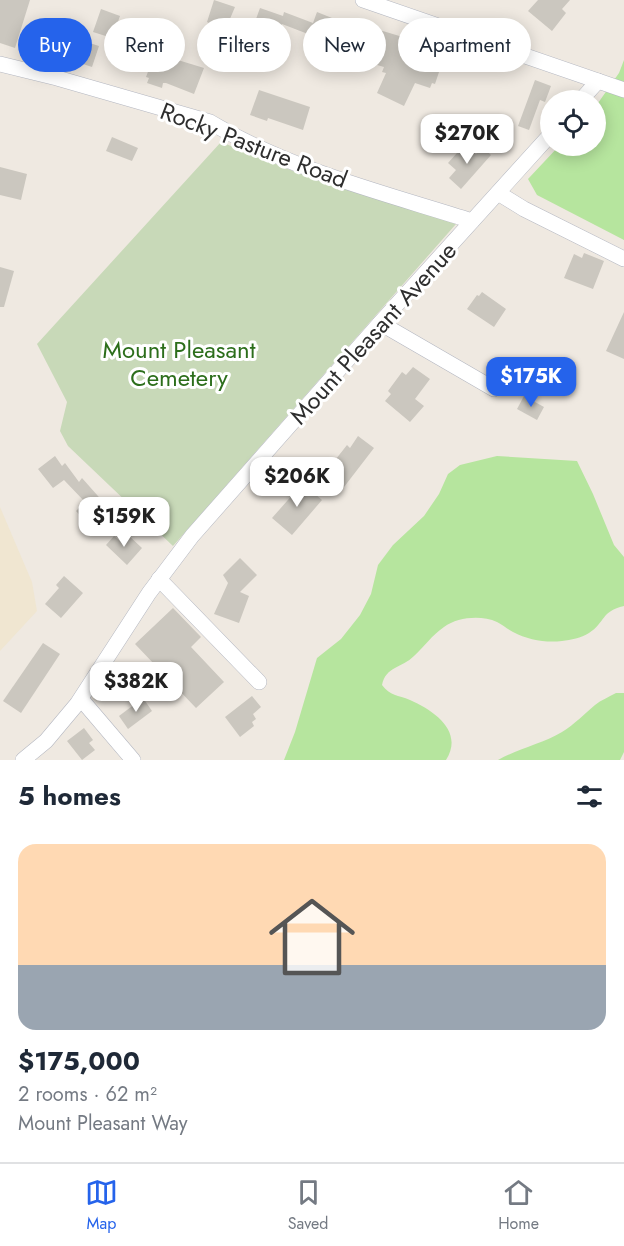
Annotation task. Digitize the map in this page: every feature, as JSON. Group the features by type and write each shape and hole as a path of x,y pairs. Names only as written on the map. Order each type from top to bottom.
{"street":[{"path":"363,0 391,4 624,90"},
{"name":"Rocky Pasture Road","path":"0,64 192,116 210,122 230,134 295,164 472,221"},
{"path":"590,90 598,81"},
{"name":"Mount Pleasant Avenue","path":"23,760 46,741 81,699 159,579 192,536 540,146"},
{"path":"498,193 524,209 624,259"},
{"path":"380,323 494,389"},
{"path":"159,579 259,682"},
{"path":"81,699 133,760"}],"shaded area":[{"path":"0,507 32,582 37,611 0,651"}],"green space":[{"path":"624,60 624,240 537,195 528,179 550,156 606,156 606,92 619,73"},
{"name":"Mount Pleasant Cemetery","path":"221,142 293,171 456,224 173,546 68,446 60,431 67,402 37,344"},
{"path":"497,456 577,461 614,545 624,557 624,606 607,614 589,633 556,642 519,635 497,622 484,618 456,621 440,630 409,660 387,674 382,685 385,689 429,710 444,724 451,740 451,750 446,760 284,760 295,732 317,658 341,639 360,615 371,594 378,565 393,545 424,516 439,494 448,474 460,465"},
{"path":"616,693 624,693 624,752 620,760 498,760 562,732 597,703"}],"building":[{"path":"0,0 30,0 24,18 18,18 18,38 15,48 0,43"},
{"path":"214,0 235,7 230,18 208,18"},
{"path":"538,0 570,0 562,9 566,13 552,31 528,11"},
{"path":"260,8 283,16 284,12 303,19 303,32 291,27 291,18 256,18"},
{"path":"101,9 120,16 119,18 104,18 104,35 93,32"},
{"path":"317,12 332,18 315,18"},
{"path":"386,32 398,36 398,72 439,72 435,84 432,83 430,88 415,83 404,106 377,93 386,73 382,72 386,72"},
{"path":"92,44 99,46 92,67"},
{"path":"185,62 197,66 197,72 202,72 194,94 166,83 163,83 162,88 147,83 149,78 146,77 148,72 185,72"},
{"path":"535,80 551,86 550,90 540,90 540,100 529,130 518,126"},
{"path":"259,90 310,107 303,130 268,118 267,121 250,115"},
{"path":"112,137 138,148 132,161 106,151"},
{"path":"465,144 476,154 482,147 491,155 461,189 449,178 456,170 448,163"},
{"path":"0,167 27,174 21,200 0,195"},
{"path":"584,253 604,261 593,289 564,278 574,254 582,258"},
{"path":"0,267 14,271 4,307 0,307"},
{"path":"482,292 506,309 494,327 467,309"},
{"path":"624,312 624,359 606,351"},
{"path":"512,358 528,365 520,382 504,375"},
{"path":"413,367 430,379 415,399 424,406 410,422 385,401 391,394 388,391 402,372 406,375"},
{"path":"524,396 544,407 537,420 517,409"},
{"path":"358,436 374,448 344,487 325,473 347,445 350,448"},
{"path":"55,456 62,466 65,463 79,482 82,478 113,513 95,531 76,511 85,502 64,480 53,488 38,469"},
{"path":"300,481 322,500 292,535 272,518 295,492 292,490"},
{"path":"127,534 142,548 127,565 106,545 114,536 120,541"},
{"path":"240,558 257,575 240,592 249,596 239,623 214,614 228,583 223,575"},
{"path":"64,576 83,593 61,618 45,604 59,588 56,585"},
{"path":"173,608 201,637 191,647 224,682 196,708 135,644"},
{"path":"43,643 60,654 21,713 3,701"},
{"path":"252,696 261,707 253,714 256,719 252,722 254,726 240,737 225,717"},
{"path":"143,698 152,711 128,729 119,716"},
{"path":"84,728 93,740 89,743 95,750 82,760 67,741"}]}
